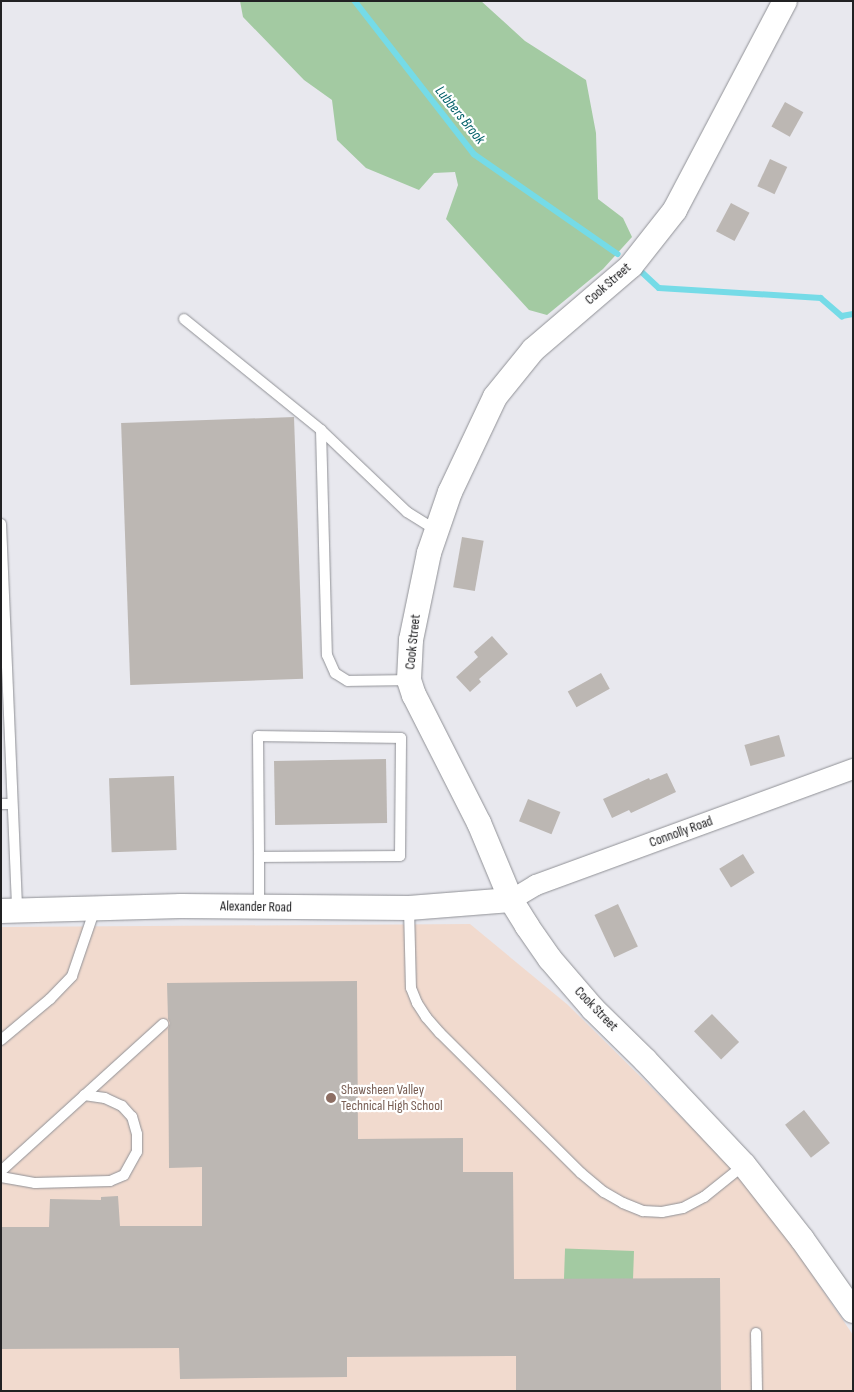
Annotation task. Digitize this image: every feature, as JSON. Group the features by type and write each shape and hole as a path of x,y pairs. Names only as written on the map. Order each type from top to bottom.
{"street":[{"name":"Cook Street","path":"785,1 675,210 631,266 533,350 496,397 450,492 428,553 413,625 409,680 414,695 479,823 511,900 550,960 593,1009 664,1080 744,1165 802,1239 853,1310"},
{"name":"Connolly Road","path":"511,900 536,885 853,769"},
{"name":"Alexander Road","path":"9,910 180,906 409,908 511,900"}],"lane":[{"path":"184,319 321,430 407,512 436,530"},
{"path":"321,430 327,655 336,673 348,681 409,680"},
{"path":"1,524 12,804 9,910"},
{"path":"259,857 400,856 401,738 258,736 259,907"},
{"path":"1,804 12,804"},
{"path":"1,1040 50,999 72,976 95,908"},
{"path":"409,908 411,988 417,1003 426,1017 581,1173 604,1192 623,1203 644,1211 662,1212 683,1208 704,1197 744,1165"},
{"path":"1,1170 163,1024"},
{"path":"1,1177 36,1183 110,1181 124,1175 137,1152 137,1134 132,1117 122,1106 105,1098 84,1095"},
{"path":"756,1333 757,1391"}],"shaded area":[{"name":"Shawsheen Valley Technical High School","path":"470,924 568,1005 755,1190 853,1335 853,1391 1,1391 1,927"}],"green space":[{"path":"240,1 481,1 525,41 586,80 596,133 598,199 623,218 632,237 603,269 547,315 529,310 446,219 458,185 455,172 434,173 419,190 366,168 337,140 332,100 304,80 243,17"},
{"path":"565,1249 634,1251 633,1285 564,1283"}],"building":[{"path":"785,102 803,112 790,137 771,126"},
{"path":"770,159 787,167 775,194 757,186"},
{"path":"731,203 750,213 735,241 716,231"},
{"path":"294,417 303,679 130,685 121,423"},
{"path":"462,537 484,541 475,591 453,587"},
{"path":"492,636 508,654 479,679 481,682 470,692 456,677 478,657 474,652"},
{"path":"601,673 610,689 576,707 568,691"},
{"path":"779,735 785,756 750,766 744,745"},
{"path":"386,759 387,823 275,825 274,761"},
{"path":"667,773 676,792 631,813 629,810 612,818 603,799 649,778 650,780"},
{"path":"174,776 177,850 112,852 109,778"},
{"path":"528,799 560,812 551,834 519,821"},
{"path":"743,854 755,873 731,887 719,869"},
{"path":"618,904 638,947 614,958 594,915"},
{"path":"357,981 358,1139 463,1138 463,1172 513,1172 514,1279 720,1278 721,1391 516,1391 516,1356 347,1357 347,1377 180,1379 179,1348 1,1349 1,1227 49,1227 50,1199 101,1200 101,1197 118,1196 120,1226 202,1226 202,1167 169,1168 168,1029 170,1023 168,1019 167,983"},
{"path":"712,1014 739,1042 721,1059 694,1031"},
{"path":"804,1110 830,1143 811,1158 785,1125"}],"waterway":[{"name":"Lubbers Brook","path":"355,1 474,154 618,254"},
{"name":"Lubbers Brook","path":"642,272 659,288 821,298 842,316 853,314"}],"place":[{"name":"Shawsheen Valley Technical High School","path":"331,1098"}]}
